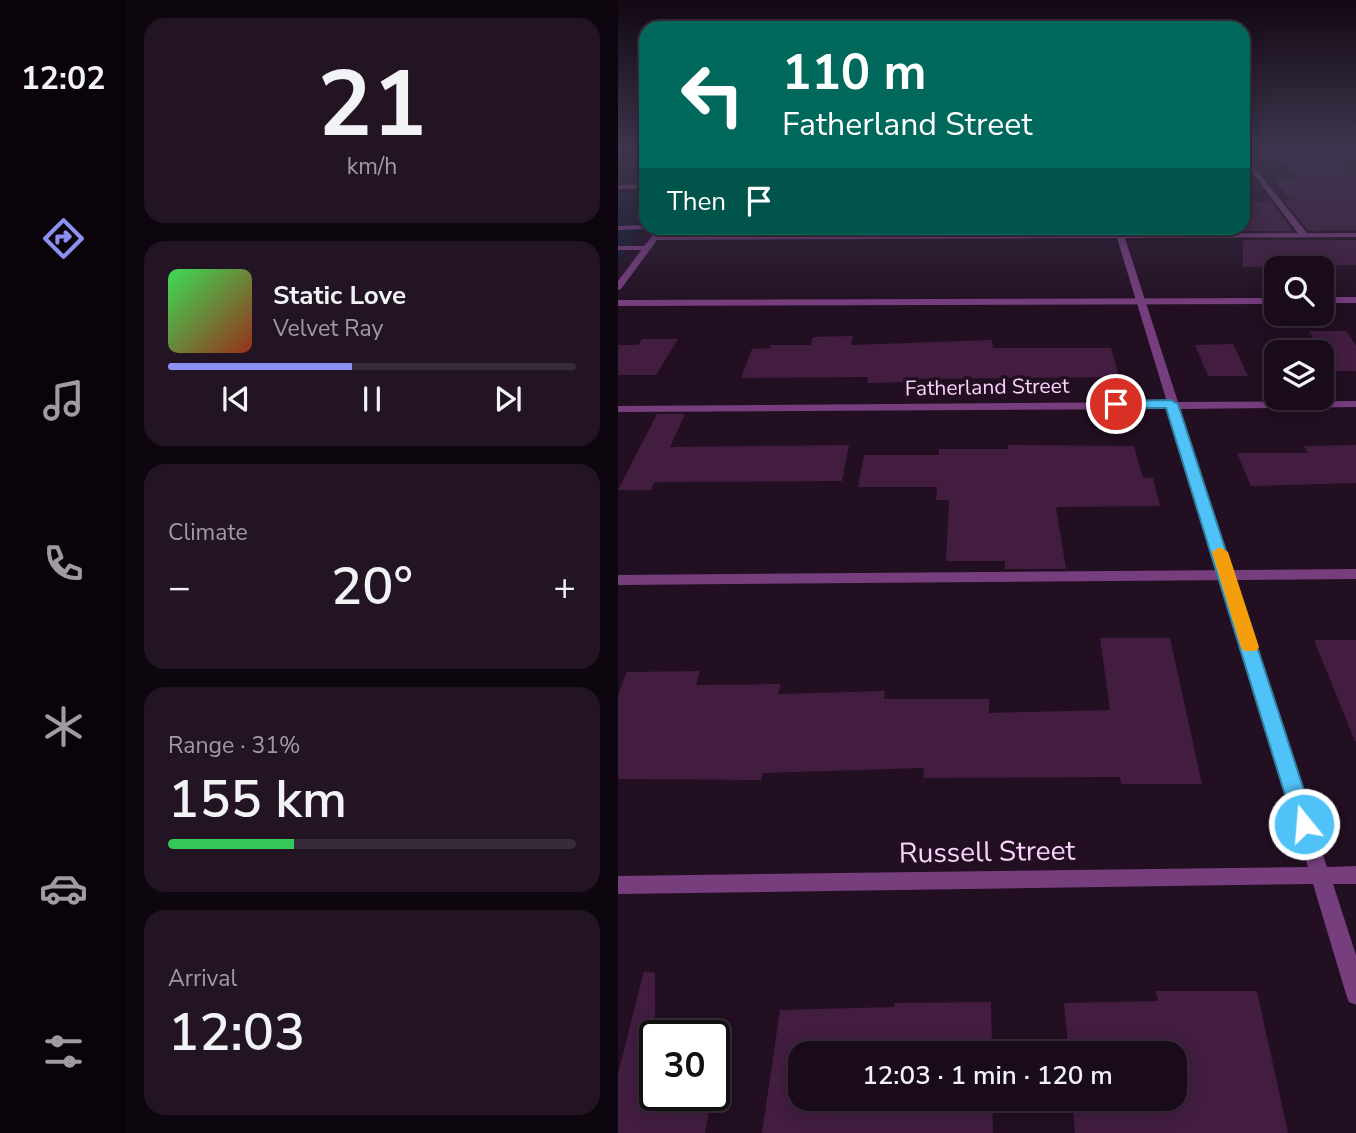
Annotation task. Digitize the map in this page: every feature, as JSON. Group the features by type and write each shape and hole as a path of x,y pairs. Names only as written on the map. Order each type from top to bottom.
{"street":[{"path":"1276,203 1303,235"},
{"path":"618,228 639,227"},
{"path":"1250,234 1356,235"},
{"path":"618,287 657,235"},
{"path":"655,238 887,235"},
{"path":"1120,235 1356,994"},
{"path":"618,248 648,248"},
{"path":"618,303 1264,300"},
{"path":"1334,300 1356,300"},
{"name":"Fatherland Street","path":"618,409 1356,404"},
{"path":"618,580 1356,574"},
{"name":"Russell Street","path":"618,885 1356,875"}],"shaded area":[{"path":"618,203 639,203 639,233 618,262"}],"building":[{"path":"1250,203 1271,203 1293,231 1250,231"},
{"path":"1286,203 1357,203 1357,230 1308,231"},
{"path":"1243,240 1357,240 1357,265 1334,265 1334,256 1264,256 1264,267 1243,267"},
{"path":"1309,331 1346,331 1357,347 1357,371 1334,371 1334,340 1314,340"},
{"path":"853,336 851,345 992,340 993,348 1111,348 1119,377 913,379 913,382 867,383 868,377 741,378 752,349 770,348 771,345 811,345 813,337"},
{"path":"642,339 678,339 656,375 618,375 618,345 638,345"},
{"path":"1233,344 1248,376 1208,376 1195,345"},
{"path":"657,414 685,414 670,447 849,445 842,481 654,482 651,490 618,490"},
{"path":"1008,445 1134,446 1143,478 1153,478 1160,506 1056,507 1066,569 1005,569 1005,561 946,561 949,500 936,500 937,487 858,487 864,455 939,455 939,449 1008,449"},
{"path":"1357,445 1357,483 1251,486 1237,453 1308,453 1304,446"},
{"path":"1100,638 1170,638 1202,784 1121,784 1120,777 923,778 924,768 763,773 761,780 618,779 618,695 627,672 700,671 696,685 781,684 778,694 885,691 884,699 989,699 989,713 1110,710"},
{"path":"1314,640 1357,640 1357,741 1355,741"},
{"path":"644,971 655,973 655,1020 639,1020 639,1111 709,1111 705,1133 618,1133 618,1073"},
{"path":"1156,991 1257,991 1288,1133 1075,1133 1073,1111 1187,1111 1187,1041 1068,1041 1064,1003 1158,1001"},
{"path":"991,1002 992,1041 788,1041 788,1111 992,1111 993,1133 762,1133 780,1010 894,1007 895,1003"}],"slow traffic":[{"path":"1220,552 1250,647"}],"route":[{"path":"1116,404 1171,404 1304,824"}]}
